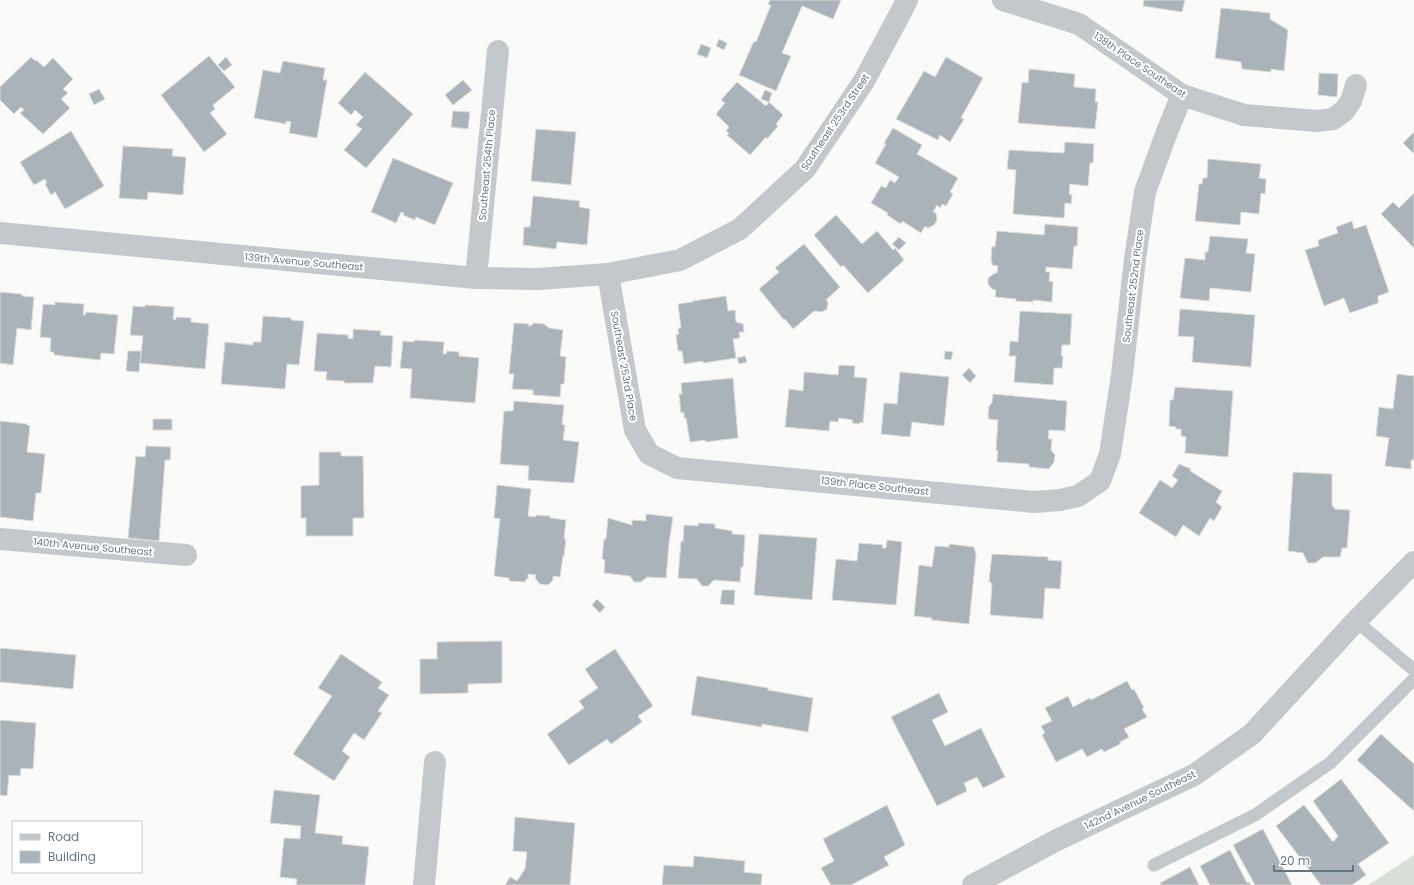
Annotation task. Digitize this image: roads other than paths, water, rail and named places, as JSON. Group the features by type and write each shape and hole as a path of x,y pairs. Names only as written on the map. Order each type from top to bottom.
{"street":[{"name":"Southeast 253rd Street","path":"608,274 680,260 740,229 805,169 864,81 902,12 907,0"},
{"name":"138th Place Southeast","path":"1003,0 1079,24 1182,95 1244,115 1317,121 1333,119 1344,111 1351,101 1356,85"},
{"name":"Southeast 254th Place","path":"476,278 498,51"},
{"name":"Southeast 252nd Place","path":"1100,482 1110,454 1122,374 1135,259 1145,192 1182,95"},
{"name":"139th Avenue Southeast","path":"0,233 476,278 538,279 608,274"},
{"name":"Southeast 253rd Place","path":"608,274 635,430 649,454"},
{"name":"139th Place Southeast","path":"649,454 677,468 1034,502 1060,500 1078,496 1100,482"},
{"name":"140th Avenue Southeast","path":"0,539 186,555"},
{"name":"142nd Avenue Southeast","path":"973,885 1057,840 1194,774 1252,734 1356,620 1414,562"},
{"path":"424,885 435,762"}],"lane":[{"path":"1356,620 1414,670"},
{"path":"1154,866 1255,815 1330,763 1414,679"}]}
